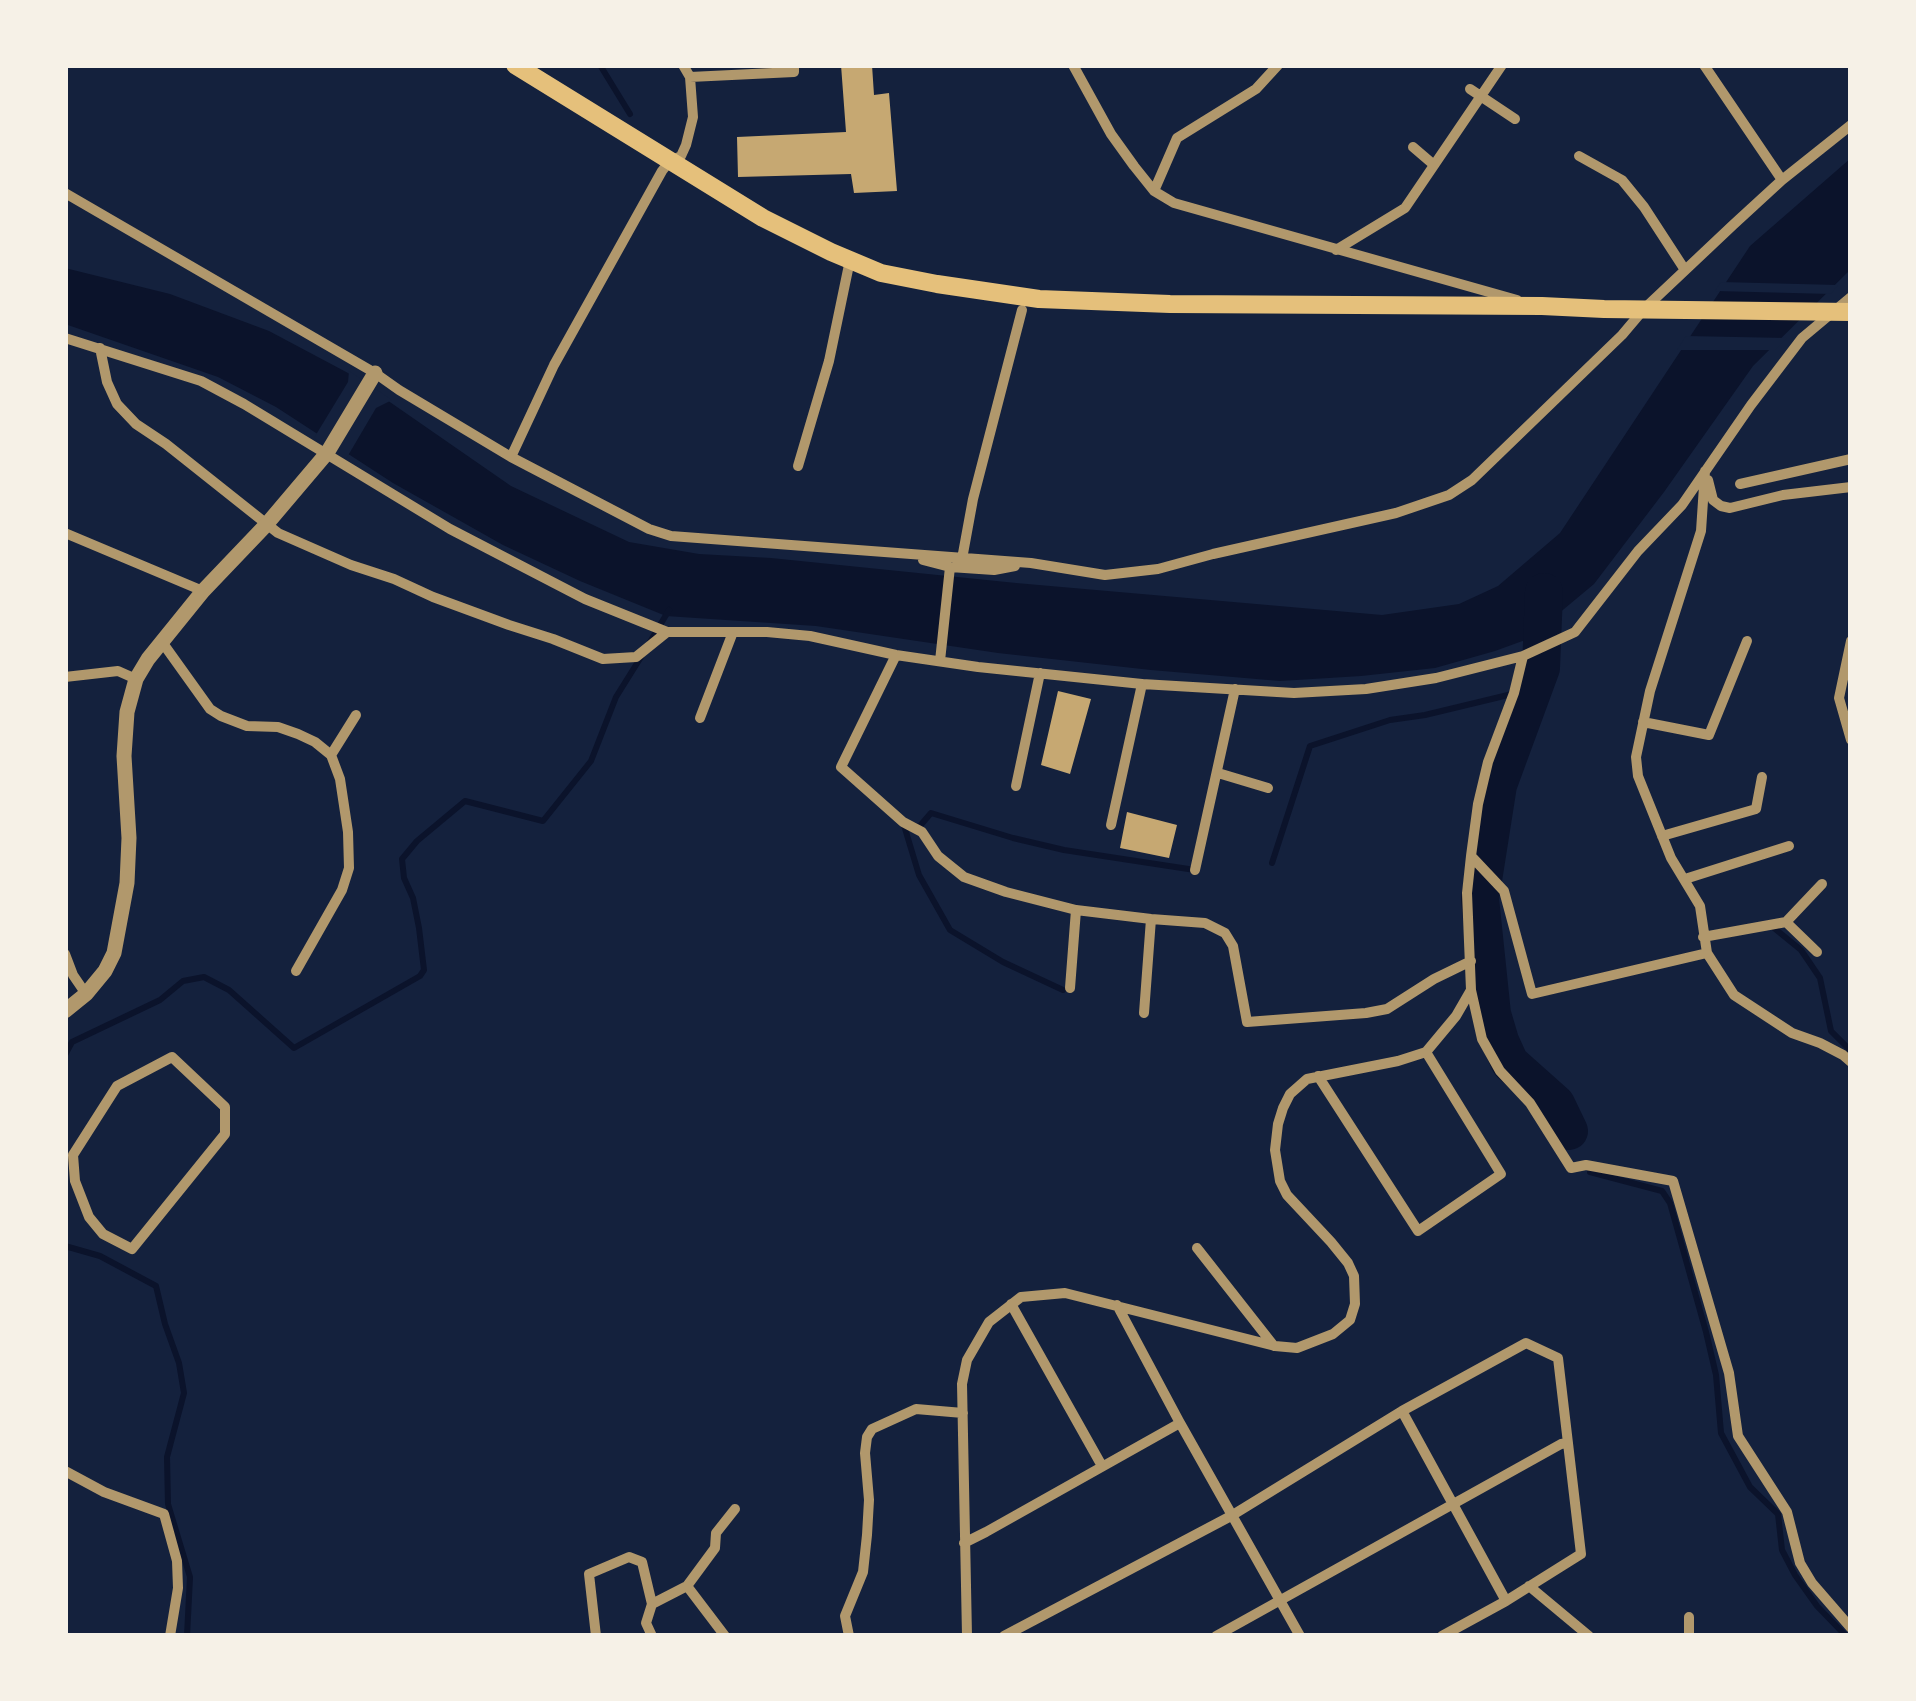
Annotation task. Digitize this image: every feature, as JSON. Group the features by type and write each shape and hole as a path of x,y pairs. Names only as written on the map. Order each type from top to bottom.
{"main road":[{"path":"515,65 763,218 850,260 918,280 1039,299 1170,304 1835,312"}],"street":[{"path":"511,457 554,364 662,171 682,156 693,117 690,77 684,65"},
{"path":"690,77 794,72 794,65"},
{"path":"1074,65 1111,134 1154,190 1174,203 1542,306"},
{"path":"1154,190 1177,138 1256,89 1278,65"},
{"path":"1336,250 1405,208 1502,65"},
{"path":"1704,65 1782,180"},
{"path":"1470,89 1516,118"},
{"path":"65,193 371,380 400,390 511,457 649,530 671,536 1030,563 1105,574 1135,573 1396,513 1449,495 1472,480 1644,309 1782,180 1851,125"},
{"path":"1413,147 1434,165"},
{"path":"1579,156 1622,180 1686,270"},
{"path":"798,466 829,361 850,260"},
{"path":"65,338 201,382 450,529 585,599 667,632 810,636 896,655 1040,674 1294,693 1366,689 1436,678 1524,656 1574,632 1638,551 1682,505 1802,338 1851,297"},
{"path":"962,559 973,499 1022,310"},
{"path":"100,348 107,382 117,404 136,424 278,533 315,551 603,659 636,657 667,632"},
{"path":"65,1011 86,994 114,954 127,883 129,838 124,756 127,712 136,679 204,591 327,453 371,380"},
{"path":"1740,484 1851,459"},
{"path":"1705,470 1714,500 1730,508 1783,495 1851,487"},
{"path":"1705,470 1701,531 1650,691 1636,757 1638,776 1671,858 1700,906 1707,953 1734,995 1792,1033 1820,1043 1851,1062"},
{"path":"65,533 204,591"},
{"path":"902,552 950,567 994,570 1030,563"},
{"path":"940,662 950,567"},
{"path":"700,718 733,632"},
{"path":"1643,722 1709,735 1747,641"},
{"path":"1851,641 1839,698 1851,740"},
{"path":"162,642 210,708 234,722 278,727 298,734 331,755 340,779 349,868 342,890 296,971"},
{"path":"896,655 841,767 902,822 922,832 938,856 964,877 1076,910 1206,923 1224,933 1233,946 1247,1022 1386,1008 1434,978 1471,961"},
{"path":"1524,656 1478,804 1475,859 1467,893 1471,990 1482,1039 1500,1071 1530,1103 1572,1168 1586,1165 1674,1181 1729,1372 1738,1436 1787,1512 1800,1563 1851,1628"},
{"path":"65,678 118,671 136,679"},
{"path":"1016,786 1040,674"},
{"path":"1111,824 1142,684"},
{"path":"1196,870 1235,689"},
{"path":"331,755 356,716"},
{"path":"1218,773 1268,788"},
{"path":"1662,836 1756,810 1762,777"},
{"path":"1685,880 1789,846"},
{"path":"1475,859 1504,891 1532,994 1707,953"},
{"path":"1704,937 1786,922 1822,884"},
{"path":"1070,988 1076,910"},
{"path":"1144,1013 1151,919"},
{"path":"1786,922 1817,952"},
{"path":"65,954 73,976 86,994"},
{"path":"966,1636 962,1384 967,1360 989,1322 1021,1297 1065,1293 1275,1346 1297,1348 1333,1334 1350,1320 1356,1304 1354,1276 1348,1263 1287,1195 1275,1150 1283,1108 1290,1094 1307,1079 1426,1052 1456,1016 1471,990"},
{"path":"1318,1076 1418,1231 1501,1174 1426,1052"},
{"path":"172,1057 225,1107 225,1134 132,1249 103,1234 70,1182 72,1154 117,1086 172,1057"},
{"path":"1196,1248 1275,1346"},
{"path":"1012,1304 1102,1466"},
{"path":"1117,1306 1300,1636"},
{"path":"1004,1636 1232,1516 1402,1411 1526,1342 1558,1358 1580,1554 1442,1636"},
{"path":"849,1636 845,1616 863,1572 867,1535 866,1437 872,1429 916,1410 963,1413"},
{"path":"1402,1411 1506,1601"},
{"path":"964,1543 1180,1423"},
{"path":"1216,1636 1568,1443"},
{"path":"65,1471 104,1492 164,1514 178,1574 170,1636"},
{"path":"652,1604 686,1586 715,1548 716,1533 734,1508"},
{"path":"596,1636 588,1574 629,1557 642,1562 652,1604 646,1623 652,1636"},
{"path":"686,1586 726,1636"},
{"path":"1529,1586 1589,1636"},
{"path":"1688,1617 1689,1636"}],"water":[{"path":"1851,158 1851,269 1753,366 1594,584 1528,639 1435,668 1361,676 1280,681 1151,670 998,653 816,626 666,616 503,545 393,483 276,407 218,377 65,324 65,268 170,294 269,331 348,373 511,486 629,542 699,554 1382,615 1459,604 1498,586 1560,533 1750,246"}],"pier":[{"path":"1721,282 1838,285 1831,294 1715,291"},
{"path":"1686,336 1787,338 1775,350 1677,350"},
{"path":"349,371 392,400 376,408 346,459 314,438 348,382"}],"building":[{"path":"841,65 872,65 874,95 889,93 897,191 854,193 851,174 738,177 737,137 846,132"},
{"path":"1058,691 1091,699 1070,774 1041,765"},
{"path":"1127,812 1177,825 1169,858 1120,848"}],"waterway":[{"path":"600,65 630,114"},
{"path":"1544,592 1541,668 1498,785 1480,899 1492,1014 1500,1041 1510,1063 1556,1104 1569,1131"},
{"path":"650,642 669,610"},
{"path":"65,1055 72,1042 160,1000 183,981 204,977 229,990 294,1048 420,976 424,970 419,928 402,859 417,841 465,801 543,821 591,761 616,697 641,657"},
{"path":"1272,863 1310,746 1390,720 1533,689"},
{"path":"913,825 919,827 931,813 1064,850 1195,870"},
{"path":"903,822 919,875 950,930 1003,962 1063,990"},
{"path":"1774,928 1801,950 1820,978 1831,1031 1851,1051"},
{"path":"1590,1172 1662,1191 1670,1203 1716,1375 1721,1433 1750,1487 1778,1514 1782,1550 1795,1575 1817,1606 1846,1636"},
{"path":"65,1246 100,1256 156,1286 184,1393 167,1457 168,1504 190,1577 187,1636"}]}
